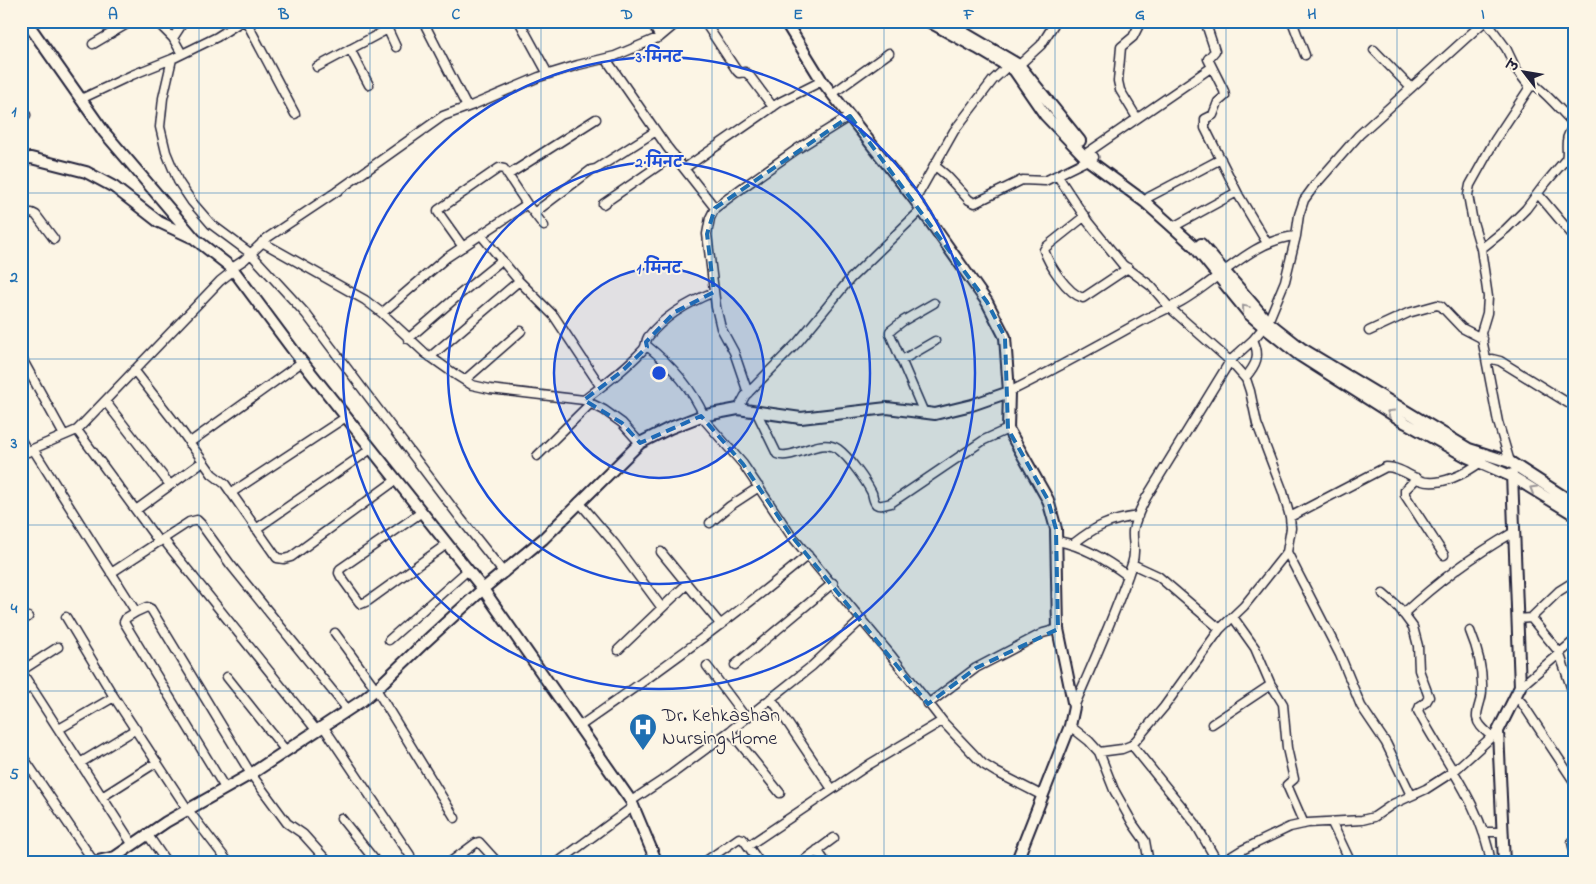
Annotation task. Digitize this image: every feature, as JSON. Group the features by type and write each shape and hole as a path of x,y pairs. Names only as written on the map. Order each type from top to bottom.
{"street":[{"path":"93,44 132,21"},
{"path":"156,21 173,38 182,54"},
{"path":"173,38 184,21"},
{"path":"81,99 172,59 217,37 242,21"},
{"path":"246,21 295,114"},
{"path":"384,21 396,47"},
{"path":"423,21 468,107"},
{"path":"519,21 548,74"},
{"path":"650,21 660,37"},
{"path":"27,452 77,430 220,281 262,242 443,116 548,74 606,59 660,37 679,21"},
{"path":"704,21 737,71 739,73 745,72 749,75 773,107"},
{"path":"785,21 822,81 915,200 987,302 1005,337 1009,392 1008,430 1048,500 1058,542 1058,629 1074,707"},
{"path":"928,21 1013,66"},
{"path":"944,21 1013,66 1066,126 1089,156 1147,200 1175,225 1198,241 1221,273 1266,324 1575,515"},
{"path":"915,200 954,131 993,80 1041,45 1056,21"},
{"path":"1137,118 1120,90 1118,73 1121,47 1133,37 1141,21"},
{"path":"1205,21 1215,51 1208,59 1225,96 1218,102 1213,115 1208,117 1204,123 1205,128 1237,192 1267,243"},
{"path":"1292,21 1305,55"},
{"path":"27,22 104,132 194,239"},
{"path":"1016,863 1070,726 1074,707 1128,576 1135,548 1133,532 1138,516 1146,498 1230,361 1266,324 1285,281 1304,200 1360,135 1483,22 1506,48 1516,69 1530,87"},
{"path":"317,67 388,29"},
{"path":"350,49 369,85"},
{"path":"1374,50 1411,88"},
{"path":"832,94 889,53"},
{"path":"172,59 163,98 160,127 166,152 178,181 192,202 211,224 250,253 306,314 461,519 504,572"},
{"path":"606,59 656,131 715,208"},
{"path":"934,165 946,174 969,200 975,203 1022,180 1044,181 1089,156 1137,118 1212,67"},
{"path":"685,168 773,107 822,81"},
{"path":"1481,250 1526,209 1568,154 1568,135 1575,125 1536,86 1530,87 1495,140 1468,190 1473,222 1481,250 1488,297 1487,313 1481,329 1498,422 1513,477 1517,692 1522,703 1575,783"},
{"path":"21,107 26,115"},
{"path":"748,393 734,352 721,328 714,292 707,234 710,218 715,208 797,149 850,116"},
{"path":"508,175 596,119"},
{"path":"534,213 591,170 596,169 656,131"},
{"path":"602,204 674,155"},
{"path":"21,159 31,158 86,172 114,187 159,222 194,239 233,269 302,362 483,590 580,726 632,803 657,863"},
{"path":"1147,200 1221,159"},
{"path":"463,247 438,210 499,168 504,169 544,226"},
{"path":"1057,175 1085,216 1123,265 1151,286 1170,308 1230,361 1245,378 1257,424 1283,492 1290,516 1291,538 1287,552 1244,606 1220,629 1164,707 1132,745 1122,750 1099,752"},
{"path":"1175,225 1237,192"},
{"path":"1538,194 1575,238"},
{"path":"382,313 446,258 527,204"},
{"path":"738,409 742,399 798,342 865,264 921,210"},
{"path":"21,215 32,213 36,215 54,239"},
{"path":"1085,216 1044,250 1052,270 1083,298 1128,268"},
{"path":"481,235 520,281 554,316 601,387"},
{"path":"21,754 91,862 114,860 148,835 251,774 348,710 376,689 425,642 542,539 640,443 670,428 702,416 738,409 801,418 887,408 935,414 988,400 1043,375 1072,358 1095,348 1148,318 1170,308 1206,287 1221,273 1267,243 1281,238 1296,236"},
{"path":"262,242 365,300 430,357 472,385 490,390 520,392 588,402 604,410 622,423 640,443"},
{"path":"408,339 502,260"},
{"path":"430,357 520,281"},
{"path":"537,456 601,387 621,372 646,345 647,338 675,312 690,301 714,292"},
{"path":"924,413 890,331 934,303"},
{"path":"1369,331 1408,313 1437,305 1441,306 1462,328 1483,339"},
{"path":"464,380 521,331"},
{"path":"1245,378 1255,366 1258,358 1256,346 1252,340"},
{"path":"902,360 935,341"},
{"path":"646,345 660,356 695,397 702,416 743,464 790,534 862,619 942,721 983,764 1043,796"},
{"path":"21,357 64,435"},
{"path":"1487,362 1492,359 1500,361 1571,403 1575,394"},
{"path":"189,443 302,362"},
{"path":"134,370 202,462 212,474 225,484 277,558 291,557 396,480"},
{"path":"105,401 170,485"},
{"path":"757,413 777,454 780,456 818,446 832,446 838,449 858,472 872,492 875,502 882,506 891,503 984,440 1008,430"},
{"path":"231,493 346,417"},
{"path":"77,430 161,541 320,728 410,854"},
{"path":"21,440 27,452 136,612"},
{"path":"256,529 371,449"},
{"path":"1290,516 1386,467 1392,467 1417,478 1433,482 1456,476 1484,459 1510,462 1575,504"},
{"path":"136,510 202,462"},
{"path":"1417,478 1405,490 1405,495 1444,555"},
{"path":"710,523 730,506 760,488"},
{"path":"580,502 662,608"},
{"path":"422,512 340,569 341,577 359,602 361,604 364,603 447,544"},
{"path":"1073,544 1093,529 1119,519 1138,516"},
{"path":"111,573 193,520 201,524 230,564 348,710"},
{"path":"1403,614 1446,576 1492,544 1514,532"},
{"path":"1058,542 1073,544 1090,552 1128,576"},
{"path":"661,552 720,625"},
{"path":"1287,552 1340,655 1361,706 1386,743 1411,795"},
{"path":"580,726 669,664 808,555"},
{"path":"1132,564 1158,576 1220,629"},
{"path":"389,640 468,570"},
{"path":"1517,619 1531,618 1559,591 1575,580"},
{"path":"618,650 687,584"},
{"path":"735,665 833,584"},
{"path":"1383,594 1399,608 1413,627 1418,646 1419,670 1430,696 1420,706 1418,711 1476,811 1492,863"},
{"path":"225,788 124,622 126,618 136,612 147,607 151,609 251,774 287,823 303,834 328,863"},
{"path":"66,617 114,697 188,810 230,863"},
{"path":"1233,617 1255,648 1271,686 1283,704 1287,748 1294,779 1288,785 1304,824"},
{"path":"1531,618 1559,652 1575,695"},
{"path":"556,863 632,803 730,732 812,666 862,619"},
{"path":"928,704 976,668 1043,633 1058,629"},
{"path":"1470,630 1477,650 1482,678 1482,694 1477,717 1481,726 1495,734"},
{"path":"335,633 376,689 455,818"},
{"path":"1132,745 1195,823 1219,863 1290,828 1304,824 1332,823 1374,817 1393,804 1426,789 1454,771 1495,734 1517,692 1559,652 1575,640"},
{"path":"58,647 21,671 133,845"},
{"path":"707,666 746,718"},
{"path":"227,677 286,751"},
{"path":"1212,724 1271,686"},
{"path":"21,692 32,687"},
{"path":"58,729 114,697"},
{"path":"770,698 832,789"},
{"path":"748,846 870,764 942,721"},
{"path":"1070,726 1089,741 1099,752 1114,790 1145,840 1149,863"},
{"path":"80,763 136,730"},
{"path":"730,732 780,793"},
{"path":"1495,734 1504,863"},
{"path":"102,797 157,762"},
{"path":"341,818 377,863"},
{"path":"1332,823 1351,863"},
{"path":"1483,832 1502,832"},
{"path":"148,835 167,863"},
{"path":"704,863 737,838 743,840 760,863"},
{"path":"800,863 834,838"},
{"path":"453,862 476,842 479,842 498,863"},
{"path":"1572,842 1575,855"},
{"path":"817,850 826,863"}],"highlighted area":[{"path":"850,116 987,302 1005,337 1008,429 1048,500 1056,529 1058,629 976,668 928,704 790,534 743,464 701,416 640,443 622,423 584,400 621,372 647,347 646,342 675,312 714,292 707,234 715,208"}],"place":[{"name":"Dr. Kehkashan Nursing Home","path":"643,751"}]}
